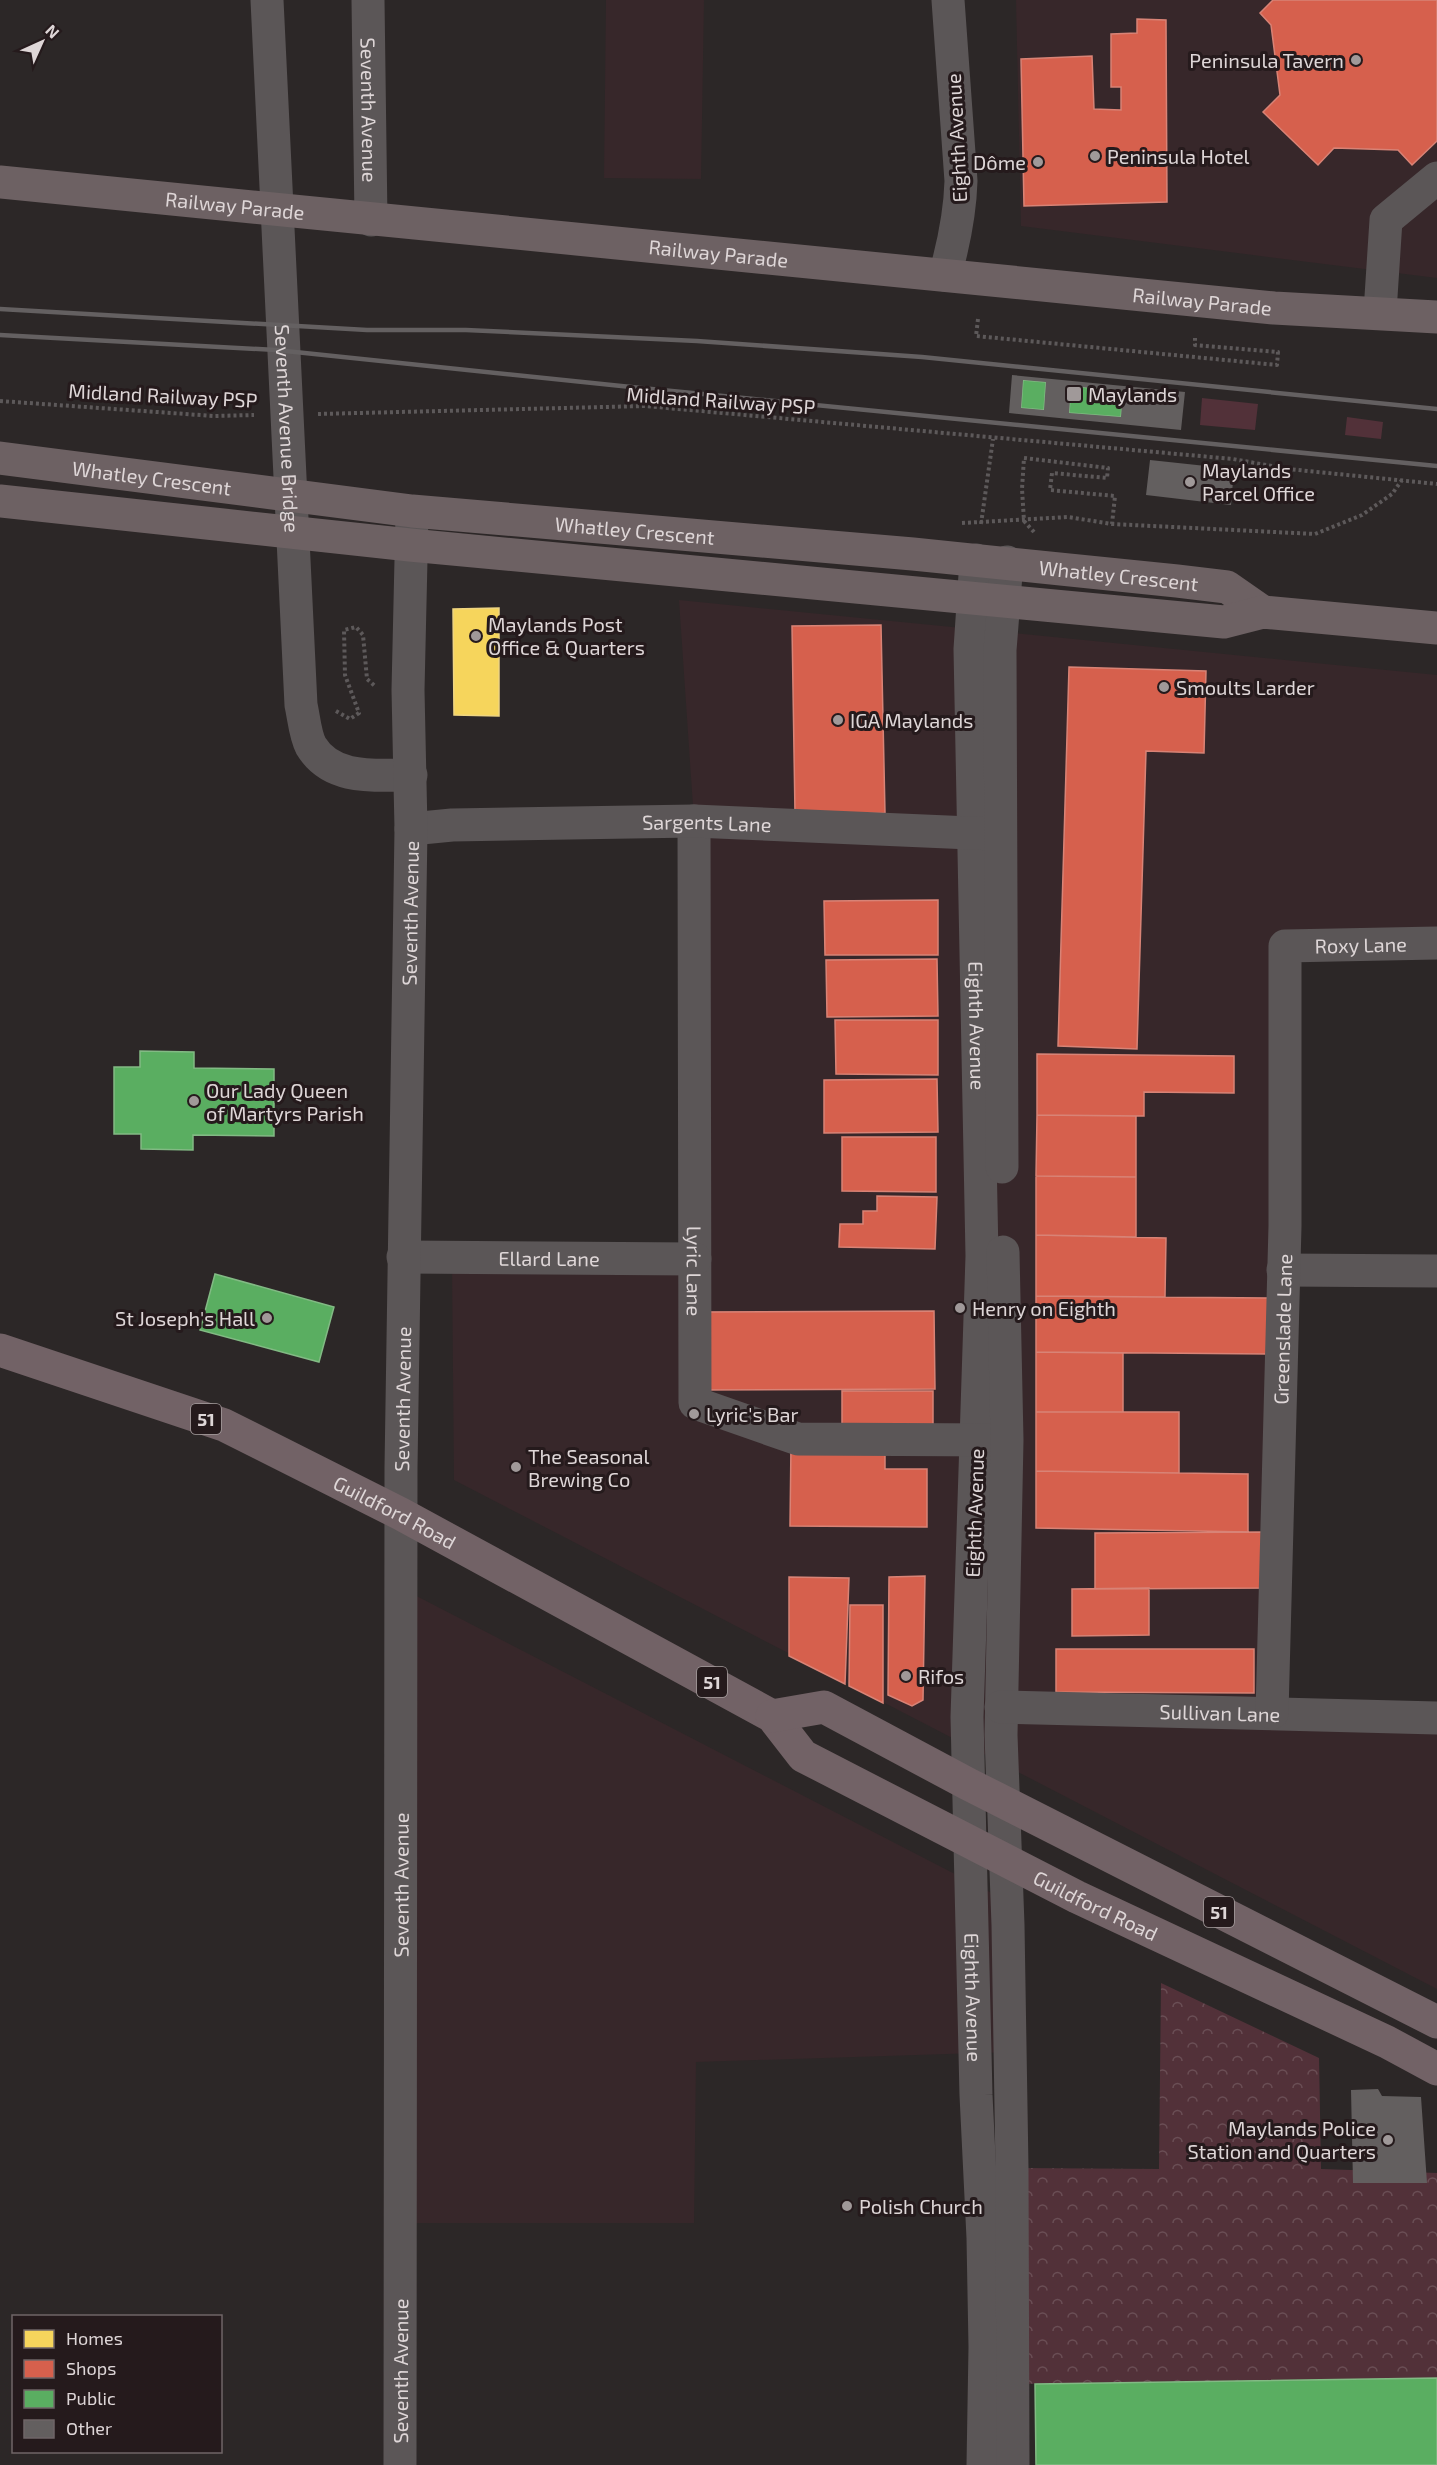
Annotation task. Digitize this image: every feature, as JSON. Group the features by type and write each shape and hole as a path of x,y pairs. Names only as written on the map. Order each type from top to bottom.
{"highway":[{"name":"Guildford Road","path":"0,1350 224,1425 401,1514 772,1716 802,1756 1077,1897 1387,2042 1437,2069"},
{"name":"51","path":"772,1716 824,1707 892,1741 1002,1802 1437,2022"}],"main road":[{"name":"Railway Parade","path":"0,182 1274,308 1380,312 1437,317"},
{"name":"Whatley Crescent","path":"0,458 412,511 992,561 1227,587 1263,612"},
{"name":"Whatley Crescent","path":"0,501 410,545 1224,622 1263,612 1437,628"}],"street":[{"name":"Seventh Avenue Bridge","path":"267,0 300,678 306,728 310,745 322,760 353,774 411,776"},
{"name":"Seventh Avenue","path":"368,0 371,220"},
{"name":"Eighth Avenue","path":"945,274 956,236 961,181 948,0"},
{"path":"1380,312 1386,220 1437,178"},
{"name":"Seventh Avenue","path":"400,2465 401,1514 411,829 408,690 412,511"},
{"name":"Eighth Avenue","path":"992,561 988,599 1000,650 987,834 982,1256 992,1440 1005,1859 1011,2145 1013,2465"},
{"name":"Sargents Lane","path":"411,829 452,825 694,821 987,834"},
{"name":"Lyric Lane","path":"694,821 695,1403 798,1438 992,1440"},
{"name":"Roxy Lane","path":"1285,946 1437,943"},
{"name":"Greenslade Lane","path":"1272,1713 1283,1270 1285,946"},
{"name":"Ellard Lane","path":"403,1257 695,1259"},
{"path":"1283,1270 1437,1271"},
{"name":"Eighth Avenue","path":"983,2465 985,2347 983,2238 976,2095 967,1717 992,1440"},
{"name":"Sullivan Lane","path":"1001,1707 1437,1718"}],"path":[{"path":"978,319 976,336 1277,365 1278,352 1195,345 1195,338"},
{"name":"Midland Railway PSP","path":"0,401 214,416 261,415"},
{"name":"Midland Railway PSP","path":"307,414 645,406 1233,459 1288,469 1437,484"},
{"path":"992,561 981,522 993,439"},
{"path":"1024,521 1022,489 1024,458 1108,468 1107,478 1052,473 1050,490 1115,496 1112,524"},
{"path":"958,524 1068,517 1112,524 1315,534 1362,515 1392,494 1402,480"},
{"path":"300,678 334,710 350,719 359,713 345,675 344,630 356,627 363,635 367,679 377,687 408,690"}],"shaded area":[{"path":"606,0 704,0 701,179 604,178"},
{"path":"1016,0 1437,0 1437,278 1021,226"},
{"path":"679,600 1437,675 1437,943 1286,946 1272,1713 1437,1718 1437,1989 454,1480 452,1265 695,1259 694,821"},
{"path":"401,1588 1013,1904 1010,2052 696,2062 694,2223 399,2223"}],"green space":[{"path":"1202,398 1258,404 1255,430 1200,425"},
{"path":"1347,417 1383,422 1381,439 1345,435"},
{"path":"1161,1983 1319,2058 1321,2169 1437,2173 1437,2378 1013,2384 1012,2168 1159,2169"}],"building: Homes":[{"name":"Maylands Post Office & Quarters","path":"499,608 499,716 454,715 453,609"}],"building: Shops":[{"name":"Peninsula Tavern","path":"1273,0 1437,0 1437,141 1412,165 1398,150 1334,148 1318,165 1263,112 1280,95 1271,25 1260,13"},
{"name":"Peninsula Hotel","path":"1137,19 1166,20 1167,202 1024,206 1021,59 1092,56 1094,109 1121,110 1121,87 1111,87 1111,34 1137,33"},
{"name":"IGA Maylands","path":"881,625 885,813 795,814 792,626"},
{"path":"1069,667 1206,671 1204,753 1146,751 1137,1049 1058,1046"},
{"path":"938,900 938,955 825,955 824,901"},
{"path":"937,959 938,1016 827,1017 826,960"},
{"path":"835,1020 938,1020 938,1075 836,1074"},
{"path":"1037,1054 1234,1056 1234,1093 1144,1092 1144,1116 1037,1115"},
{"path":"937,1079 938,1132 824,1133 824,1080"},
{"path":"1037,1115 1136,1116 1136,1177 1036,1176"},
{"path":"842,1137 936,1137 936,1192 842,1191"},
{"path":"1036,1176 1136,1177 1136,1237 1036,1235"},
{"path":"877,1196 937,1197 935,1249 839,1247 840,1224 863,1224 863,1211 877,1211"},
{"path":"1036,1235 1166,1238 1165,1297 1036,1296"},
{"path":"1036,1296 1268,1298 1268,1354 1036,1352"},
{"path":"934,1311 935,1389 701,1390 700,1312"},
{"path":"1036,1352 1123,1353 1123,1412 1036,1412"},
{"path":"842,1391 933,1391 933,1430 842,1429"},
{"path":"1036,1412 1179,1412 1179,1473 1036,1471"},
{"path":"791,1444 885,1445 885,1469 927,1469 927,1527 790,1526"},
{"path":"1036,1471 1248,1474 1248,1532 1036,1528"},
{"path":"1266,1532 1267,1588 1095,1589 1095,1533"},
{"path":"925,1576 923,1700 912,1706 888,1695 889,1577"},
{"path":"789,1577 849,1578 845,1684 789,1656"},
{"path":"1149,1588 1149,1635 1072,1636 1072,1589"},
{"path":"850,1605 883,1605 883,1703 849,1686"},
{"path":"1056,1649 1254,1649 1254,1693 1056,1692"}],"building: Public":[{"path":"1023,380 1046,382 1044,410 1021,408"},
{"path":"1071,386 1123,391 1121,417 1069,413"},
{"name":"Our Lady Queen of Martyrs Parish","path":"140,1051 194,1052 194,1068 274,1069 274,1136 193,1135 193,1150 141,1149 141,1134 114,1134 114,1067 140,1067"},
{"name":"St Joseph's Hall","path":"215,1274 334,1307 319,1362 200,1330"},
{"path":"1437,2378 1437,2465 1036,2465 1035,2384"}],"building: Other":[{"path":"1012,375 1185,392 1181,430 1009,413","holes":["1023,380 1046,382 1044,410 1021,408","1071,386 1123,391 1121,417 1069,413"]},
{"name":"Maylands Parcel Office","path":"1150,460 1234,469 1231,505 1146,495"},
{"name":"Maylands Police Station and Quarters","path":"1378,2089 1382,2096 1421,2097 1427,2183 1353,2183 1351,2090"}],"railway":[{"path":"0,309 367,330 466,330 697,341 922,357 1437,409"},
{"path":"0,335 276,350 1437,466"}],"place":[{"name":"Peninsula Tavern","path":"1356,60"},
{"name":"Peninsula Hotel","path":"1095,156"},
{"name":"Dôme","path":"1038,162"},
{"name":"Maylands","path":"1074,394"},
{"name":"Maylands Parcel Office","path":"1190,482"},
{"name":"Maylands Post Office & Quarters","path":"476,636"},
{"name":"Smoults Larder","path":"1164,687"},
{"name":"IGA Maylands","path":"838,720"},
{"name":"Our Lady Queen of Martyrs Parish","path":"194,1101"},
{"name":"Henry on Eighth","path":"960,1308"},
{"name":"St Joseph's Hall","path":"267,1318"},
{"name":"Lyric's Bar","path":"694,1414"},
{"name":"The Seasonal Brewing Co","path":"516,1467"},
{"name":"Rifos","path":"906,1676"},
{"name":"Maylands Police Station and Quarters","path":"1388,2140"},
{"name":"Polish Church","path":"847,2206"}]}
